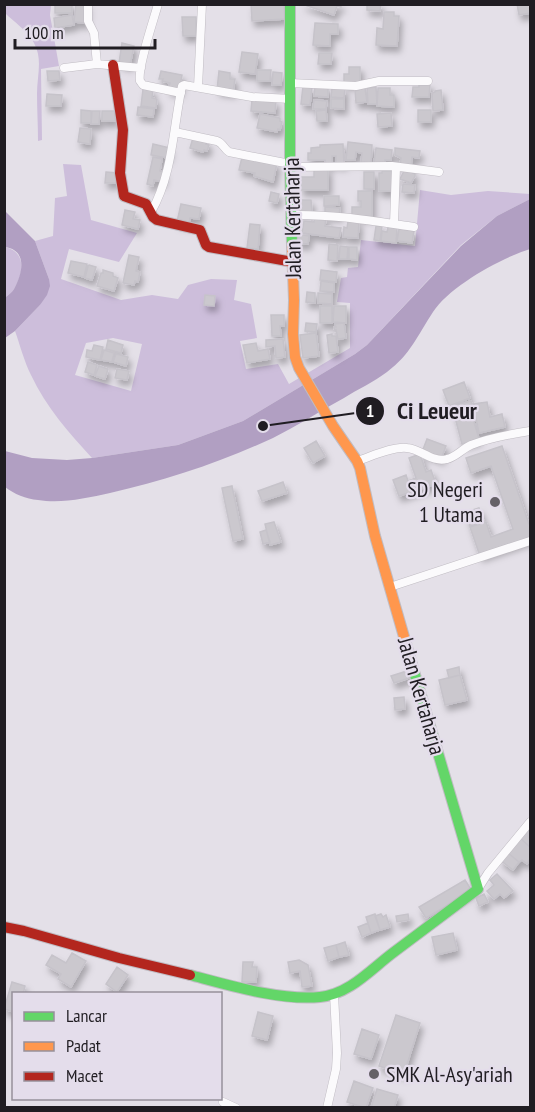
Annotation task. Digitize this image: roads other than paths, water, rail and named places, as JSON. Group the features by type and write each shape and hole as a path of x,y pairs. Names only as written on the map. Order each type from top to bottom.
{"street":[{"path":"88,4 88,21 94,33 97,64"},
{"path":"158,4 149,33 140,81 142,84 181,93"},
{"path":"198,87 202,4"},
{"name":"Jalan Kertaharja","path":"290,4 290,165 296,357 299,368 360,468 375,536 478,889"},
{"path":"64,68 97,64 141,68"},
{"path":"113,65 123,130 120,173 125,197 146,204 153,218 159,221 200,230 206,245 212,248 293,262"},
{"path":"290,83 356,86 379,81 429,81"},
{"path":"151,212 161,192 175,132 182,86 252,97 290,99"},
{"path":"175,132 217,141 222,143 229,152 290,165 396,167 439,172"},
{"path":"394,224 396,167"},
{"path":"291,215 312,214 414,226"},
{"path":"357,461 401,448 412,449 435,459 445,460 470,445 531,431"},
{"path":"390,587 531,541"},
{"path":"4,927 234,986 288,997 320,997 334,994 354,984 478,889 488,873 531,822"},
{"path":"327,1107 336,1070 334,994"},
{"path":"223,1102 236,1107"}],"place":[{"name":"Ci Leueur","path":"263,426"},
{"name":"SD Negeri 1 Utama","path":"495,502"},
{"name":"SMK Al-Asy'ariah","path":"374,1074"}]}
